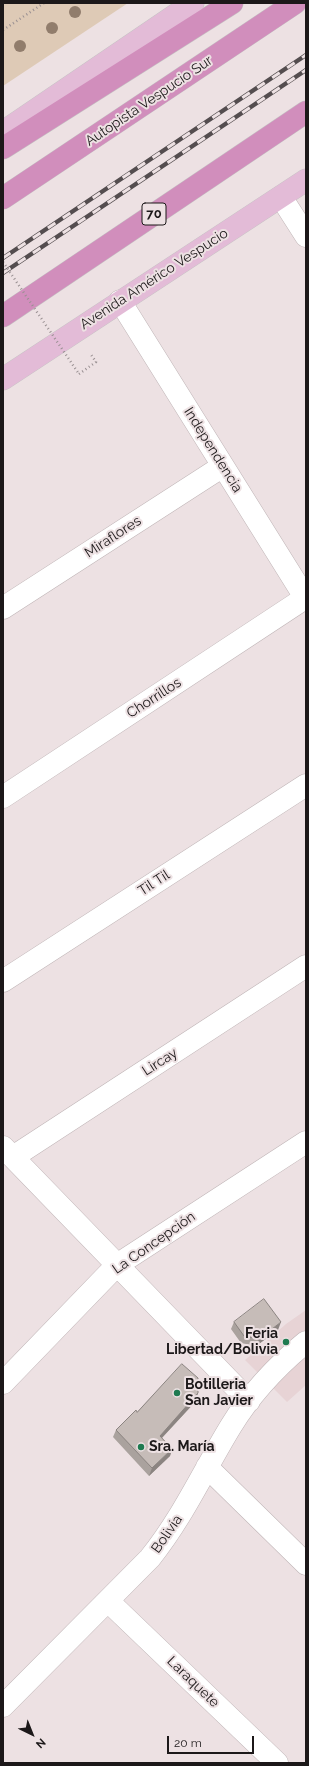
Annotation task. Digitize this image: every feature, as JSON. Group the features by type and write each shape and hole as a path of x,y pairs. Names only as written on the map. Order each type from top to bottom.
{"highway":[{"path":"3,148 232,3"},
{"name":"Autopista Vespucio Sur","path":"3,198 295,3"},
{"name":"70","path":"3,316 306,112"}],"main road":[{"path":"3,132 193,3"},
{"name":"Avenida Américo Vespucio","path":"3,379 120,300 306,180"}],"street":[{"path":"281,197 306,236"},
{"name":"Independencia","path":"120,300 306,599"},
{"name":"Miraflores","path":"3,608 223,466"},
{"name":"Chorrillos","path":"3,798 306,599"},
{"name":"Til Til","path":"3,980 306,785"},
{"name":"Lircay","path":"8,1152 306,966"},
{"name":"La Concepción","path":"3,1383 117,1265 306,1142"},
{"path":"8,1152 249,1401"},
{"name":"Bolivia","path":"3,1706 150,1558 168,1536 184,1510 232,1424 273,1373 306,1342"},
{"path":"207,1467 306,1564"},
{"name":"Laraquete","path":"108,1601 277,1763"}],"path":[{"path":"3,30 44,3"},
{"path":"3,262 79,374 96,362 87,347"}],"shaded area":[{"path":"3,3 128,3 3,86"},
{"name":"Feria Libertad/Bolivia","path":"306,1310 306,1385 287,1402 245,1360 286,1324"}],"building":[{"path":"264,1299 281,1322 259,1339 244,1336 234,1322"},
{"path":"182,1364 198,1378 198,1393 160,1436 172,1449 152,1468 116,1430 136,1410 137,1412"}],"railway":[{"path":"3,258 306,55"},
{"path":"3,273 306,70"}],"place":[{"name":"Feria Libertad/Bolivia","path":"286,1342"},
{"name":"Botilleria San Javier","path":"177,1393"},
{"name":"Sra. María","path":"141,1447"}]}
